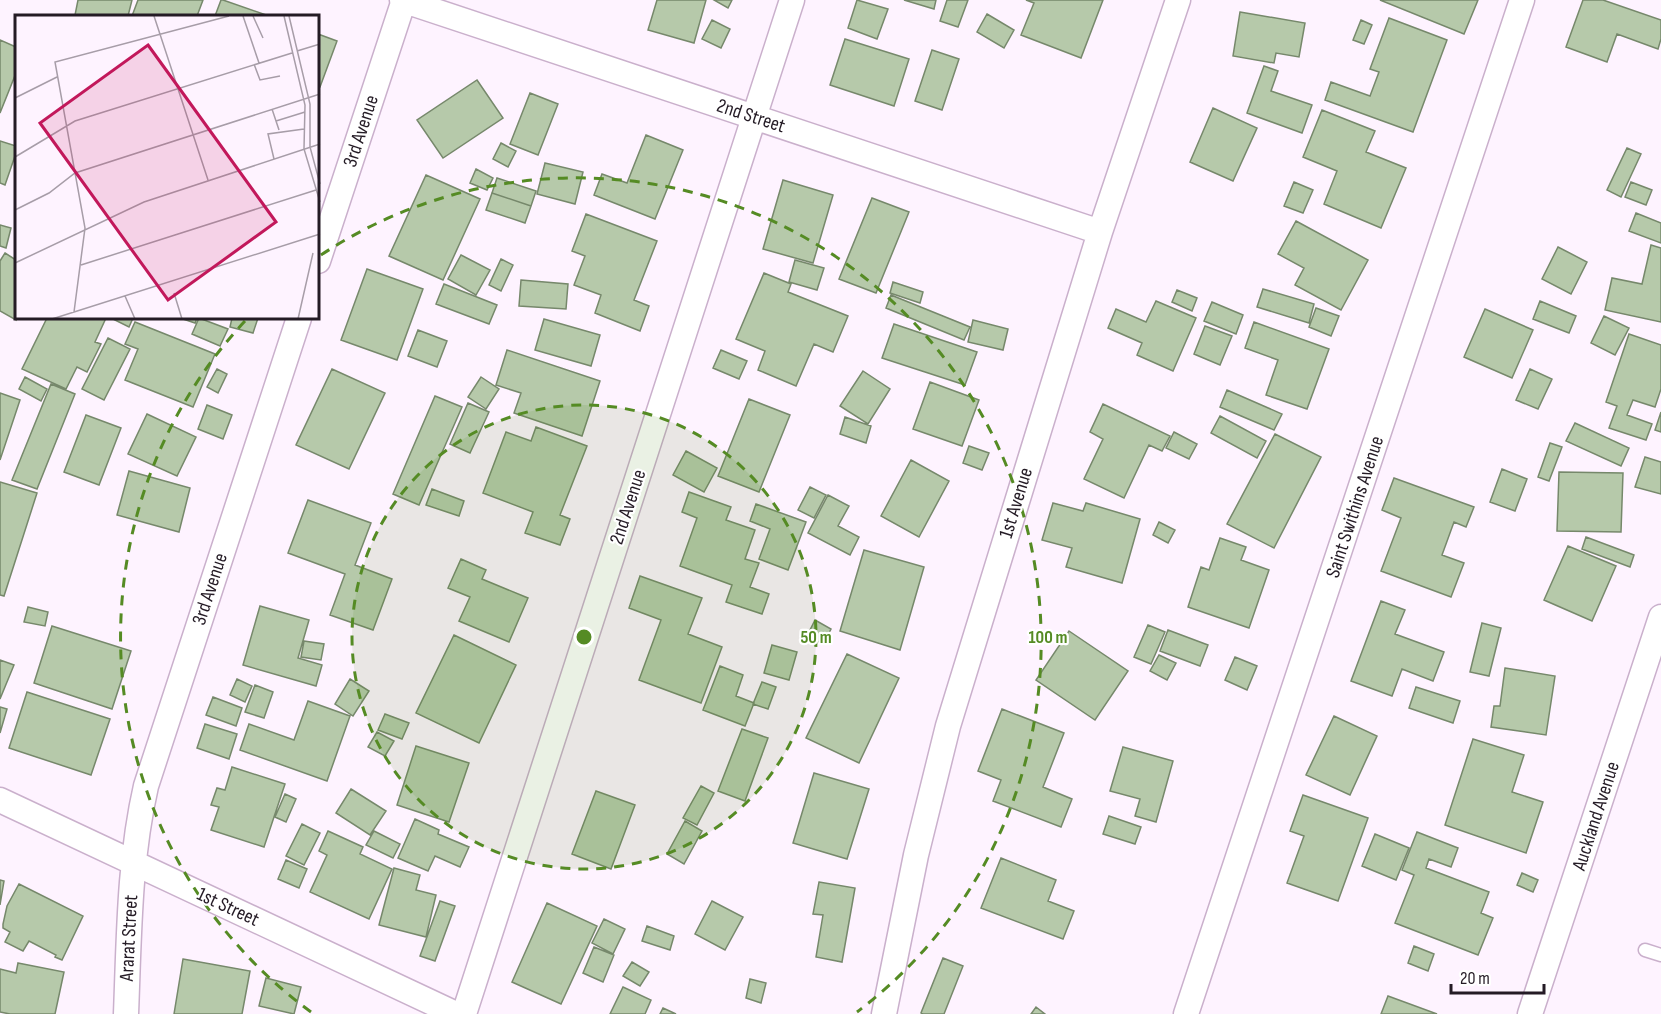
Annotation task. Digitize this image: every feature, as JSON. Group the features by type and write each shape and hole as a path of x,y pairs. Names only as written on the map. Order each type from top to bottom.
{"street":[{"name":"2nd Street","path":"403,0 1100,232"},
{"name":"3rd Avenue","path":"320,255 403,0"},
{"name":"2nd Avenue","path":"464,1014 792,0"},
{"name":"1st Avenue","path":"884,1014 916,855 948,726 1100,232 1178,0"},
{"name":"Saint Swithins Avenue","path":"1186,1014 1522,0"},
{"name":"3rd Avenue","path":"133,863 138,818 146,786 298,320"},
{"name":"Auckland Avenue","path":"1530,1014 1661,617"},
{"name":"1st Street","path":"0,800 456,1014"},
{"name":"Ararat Street","path":"126,1014 133,863"}],"lane":[{"path":"1646,950 1661,955"}],"building":[{"path":"78,0 132,0 128,15 75,15"},
{"path":"138,0 203,0 197,15 132,15"},
{"path":"223,0 266,15 215,15"},
{"path":"657,0 706,0 694,43 648,30"},
{"path":"714,0 732,0 728,8"},
{"path":"857,0 888,9 877,39 848,28"},
{"path":"904,0 936,0 934,9"},
{"path":"947,0 968,0 958,27 940,21"},
{"path":"1026,0 1103,0 1081,58 1021,35 1034,3"},
{"path":"1380,0 1478,0 1464,34"},
{"path":"1583,0 1603,0 1661,20 1661,39 1658,49 1617,34 1607,62 1566,47"},
{"path":"1240,12 1305,23 1299,57 1276,53 1274,63 1233,56"},
{"path":"987,14 1014,30 1004,48 977,32"},
{"path":"1389,18 1447,40 1413,132 1325,100 1331,82 1370,96 1379,72 1370,69"},
{"path":"712,20 730,29 721,48 702,39"},
{"path":"1361,20 1372,25 1364,44 1353,40"},
{"path":"320,35 337,41 320,87"},
{"path":"845,39 909,59 894,106 830,85"},
{"path":"0,40 15,47 15,76 0,113"},
{"path":"932,50 959,59 942,110 915,101"},
{"path":"1264,66 1278,71 1271,91 1312,105 1302,133 1247,113"},
{"path":"477,80 503,118 443,158 417,120"},
{"path":"530,93 558,104 538,155 510,144"},
{"path":"1213,108 1257,128 1233,181 1190,162"},
{"path":"1322,110 1375,131 1366,152 1406,168 1381,228 1324,204 1337,171 1303,157"},
{"path":"646,135 683,150 655,219 594,195 602,174 627,183"},
{"path":"0,141 15,146 15,156 5,185 0,183"},
{"path":"501,143 516,151 508,167 493,159"},
{"path":"1627,148 1641,154 1621,197 1607,190"},
{"path":"545,163 583,172 575,204 537,194"},
{"path":"476,169 493,178 487,190 470,183"},
{"path":"426,175 480,199 443,280 389,256"},
{"path":"497,178 536,191 531,206 492,193"},
{"path":"783,180 833,195 813,263 763,249"},
{"path":"1294,182 1313,190 1303,213 1284,206"},
{"path":"1631,182 1652,190 1646,205 1625,197"},
{"path":"492,193 531,206 525,223 486,210"},
{"path":"872,198 909,212 876,293 839,279"},
{"path":"1636,213 1661,223 1661,243 1629,231"},
{"path":"586,214 657,241 634,300 649,306 640,331 595,313 601,295 574,285 585,256 572,251"},
{"path":"1296,221 1368,260 1341,310 1295,285 1304,268 1278,254"},
{"path":"0,225 11,228 6,248 0,246"},
{"path":"1651,245 1661,248 1661,322 1605,310 1612,278 1642,284"},
{"path":"1558,247 1587,262 1571,294 1542,279"},
{"path":"5,253 15,259 15,319 0,311 0,261"},
{"path":"461,255 490,270 476,295 448,279"},
{"path":"501,259 513,265 501,291 489,285"},
{"path":"795,260 824,268 817,290 789,282"},
{"path":"367,269 423,289 397,360 341,340"},
{"path":"764,273 791,284 788,292 848,316 833,352 814,344 796,386 758,370 765,351 736,339"},
{"path":"521,280 568,284 566,309 519,306"},
{"path":"893,282 923,292 920,303 890,293"},
{"path":"444,284 497,305 489,324 436,304"},
{"path":"1263,289 1314,304 1309,323 1257,307"},
{"path":"1177,290 1197,298 1192,311 1172,302"},
{"path":"891,295 970,327 964,340 886,308"},
{"path":"1156,301 1196,318 1173,371 1137,355 1142,343 1108,328 1116,309 1146,322"},
{"path":"1540,301 1576,316 1569,333 1533,319"},
{"path":"1212,302 1243,315 1236,334 1204,321"},
{"path":"1316,308 1339,316 1331,336 1309,327"},
{"path":"1485,309 1533,330 1512,378 1464,357"},
{"path":"1604,316 1629,328 1615,355 1591,343"},
{"path":"544,319 600,335 591,366 535,350"},
{"path":"46,320 105,320 95,342 101,344 87,372 77,367 66,389 22,369"},
{"path":"115,320 132,320 129,327"},
{"path":"198,320 228,329 220,346 192,334"},
{"path":"232,320 257,320 253,333 230,327"},
{"path":"973,320 1008,329 1003,350 968,342"},
{"path":"135,322 215,354 193,407 125,380 138,349 125,344"},
{"path":"1254,322 1329,349 1307,409 1266,395 1278,360 1245,348"},
{"path":"894,324 977,352 965,385 882,358"},
{"path":"1205,326 1232,336 1220,365 1194,354"},
{"path":"418,330 447,341 437,367 408,356"},
{"path":"1629,334 1661,345 1661,389 1655,407 1633,400 1627,415 1652,424 1646,440 1609,428 1617,406 1606,402"},
{"path":"108,338 130,349 104,400 82,389"},
{"path":"507,350 600,381 582,436 514,413 521,393 496,385"},
{"path":"721,350 747,361 739,379 713,368"},
{"path":"217,369 227,374 218,393 207,387"},
{"path":"332,369 385,393 349,469 296,445"},
{"path":"1530,369 1552,379 1538,409 1516,400"},
{"path":"863,371 890,389 868,424 840,406"},
{"path":"25,377 47,389 41,401 19,389"},
{"path":"481,377 499,389 486,409 468,397"},
{"path":"930,382 979,400 962,446 913,429"},
{"path":"51,384 75,394 37,489 12,480"},
{"path":"1227,390 1282,414 1274,430 1220,407"},
{"path":"0,393 20,400 0,460"},
{"path":"435,396 462,407 419,505 393,494"},
{"path":"749,399 790,415 759,492 718,476"},
{"path":"468,403 489,412 470,453 450,444"},
{"path":"1103,404 1170,436 1162,451 1149,445 1124,498 1084,479 1103,439 1090,432"},
{"path":"207,405 232,415 223,439 198,429"},
{"path":"1661,412 1661,432 1655,430"},
{"path":"147,414 196,437 177,476 128,454"},
{"path":"86,415 121,428 99,485 64,472"},
{"path":"1220,416 1266,441 1257,458 1211,433"},
{"path":"845,417 871,426 866,443 840,434"},
{"path":"1575,423 1629,448 1621,466 1566,441"},
{"path":"536,427 587,446 560,515 570,519 560,545 525,533 533,512 483,493 506,432 531,441"},
{"path":"1174,432 1197,444 1189,459 1166,448"},
{"path":"1275,434 1321,457 1274,548 1227,524"},
{"path":"1550,443 1562,447 1549,481 1538,477"},
{"path":"969,446 989,453 982,470 963,463"},
{"path":"686,451 717,468 704,492 673,475"},
{"path":"1645,457 1661,462 1661,494 1635,487"},
{"path":"911,460 949,481 919,537 881,516"},
{"path":"1502,469 1527,479 1515,511 1490,502"},
{"path":"129,471 190,488 179,532 117,515"},
{"path":"1559,472 1623,473 1621,532 1557,531"},
{"path":"1394,478 1474,507 1466,527 1454,522 1442,555 1464,563 1451,597 1381,571 1401,518 1382,510"},
{"path":"0,482 37,493 4,596 0,595"},
{"path":"810,487 826,495 814,518 798,510"},
{"path":"432,489 464,501 459,516 426,505"},
{"path":"689,492 731,507 726,520 755,530 745,559 759,563 750,587 769,594 762,614 726,602 732,585 680,566 697,518 682,512"},
{"path":"828,495 849,506 838,526 859,537 850,555 808,533"},
{"path":"308,500 371,523 355,565 392,579 373,630 330,615 345,574 288,553"},
{"path":"1053,503 1083,511 1086,503 1140,519 1122,583 1066,567 1072,548 1042,540"},
{"path":"756,504 806,522 788,570 759,559 770,529 750,521"},
{"path":"1159,522 1175,530 1168,543 1153,535"},
{"path":"1586,537 1634,555 1630,567 1582,549"},
{"path":"1220,538 1246,547 1241,560 1269,570 1249,628 1188,607 1201,567 1209,570"},
{"path":"1568,546 1616,566 1592,621 1544,600"},
{"path":"864,550 924,567 900,650 840,631"},
{"path":"461,559 486,570 482,579 528,598 509,642 459,621 470,597 448,588"},
{"path":"640,576 702,598 688,634 722,647 701,703 639,680 661,620 629,608"},
{"path":"1381,601 1405,610 1395,634 1444,652 1433,681 1402,669 1392,696 1351,681"},
{"path":"260,606 309,620 298,658 322,665 316,686 243,665"},
{"path":"28,607 48,612 45,626 24,622"},
{"path":"815,620 831,629 823,644 807,636"},
{"path":"1482,623 1501,628 1489,676 1470,672"},
{"path":"1148,625 1165,632 1151,664 1134,657"},
{"path":"52,626 131,651 112,709 34,683"},
{"path":"1168,630 1208,645 1200,666 1160,651"},
{"path":"1069,631 1128,671 1095,720 1036,680"},
{"path":"454,635 516,665 479,743 416,713"},
{"path":"304,641 324,644 321,660 301,657"},
{"path":"772,645 797,652 789,680 764,673"},
{"path":"847,654 899,678 859,763 806,738"},
{"path":"1159,655 1176,663 1167,680 1150,671"},
{"path":"1235,657 1257,666 1247,690 1225,680"},
{"path":"0,660 14,665 0,699"},
{"path":"720,666 743,675 736,696 754,703 745,726 703,710"},
{"path":"1505,668 1555,676 1546,735 1491,727 1494,706 1500,706"},
{"path":"237,679 252,686 245,702 230,695"},
{"path":"350,679 369,691 353,716 335,704"},
{"path":"762,682 776,687 768,709 753,704"},
{"path":"255,685 273,692 264,718 245,712"},
{"path":"1416,687 1460,701 1453,723 1409,708"},
{"path":"27,692 110,719 91,775 9,748"},
{"path":"213,697 242,708 236,726 206,715"},
{"path":"308,701 350,716 327,781 240,750 249,724 294,740"},
{"path":"0,707 7,709 0,733"},
{"path":"1002,709 1064,733 1043,787 1072,799 1061,827 993,801 1001,780 978,771"},
{"path":"385,714 409,723 402,739 378,730"},
{"path":"1334,716 1377,736 1350,795 1306,775"},
{"path":"205,724 237,734 229,759 197,748"},
{"path":"742,729 768,738 745,801 718,791"},
{"path":"377,732 394,741 385,756 368,747"},
{"path":"1473,739 1524,755 1512,792 1543,802 1526,853 1445,825"},
{"path":"416,746 469,763 449,822 397,805"},
{"path":"1123,747 1173,761 1156,822 1135,816 1140,799 1110,791"},
{"path":"232,767 285,784 264,847 211,830 219,807 211,805 217,788 225,790"},
{"path":"814,773 869,789 847,859 793,843"},
{"path":"701,786 714,793 697,825 683,818"},
{"path":"351,789 386,811 370,835 336,813"},
{"path":"596,791 635,805 611,869 572,854"},
{"path":"285,794 296,799 286,822 275,817"},
{"path":"1303,795 1368,818 1338,901 1287,883 1304,836 1290,831"},
{"path":"1109,816 1141,827 1135,844 1103,834"},
{"path":"415,819 439,830 438,834 469,847 460,867 435,856 428,871 398,858"},
{"path":"685,821 702,831 684,864 667,854"},
{"path":"302,824 320,833 304,865 286,856"},
{"path":"328,831 363,847 360,854 392,869 369,919 310,892 327,855 319,851"},
{"path":"374,831 400,844 393,858 366,845"},
{"path":"1417,832 1458,848 1451,867 1429,859 1426,868 1489,892 1481,913 1493,918 1478,955 1395,923 1414,875 1402,870"},
{"path":"1375,834 1409,848 1396,880 1362,866"},
{"path":"1001,858 1056,880 1048,901 1074,911 1063,939 981,908"},
{"path":"286,860 307,869 299,888 278,879"},
{"path":"394,868 420,875 416,890 436,895 426,937 379,925"},
{"path":"1522,873 1538,880 1533,892 1517,885"},
{"path":"0,880 4,881 0,905"},
{"path":"819,882 855,888 842,962 816,957 823,915 813,914"},
{"path":"19,884 83,916 62,960 29,941 23,951 5,942 10,932 3,928 7,906"},
{"path":"440,901 455,906 435,961 420,956"},
{"path":"712,901 743,917 725,950 695,934"},
{"path":"547,903 597,926 561,1004 512,982"},
{"path":"604,919 625,929 613,954 592,943"},
{"path":"647,926 674,936 670,950 642,941"},
{"path":"1414,946 1434,954 1428,971 1408,963"},
{"path":"594,947 614,955 603,982 583,973"},
{"path":"943,958 963,966 944,1014 923,1014 921,1013"},
{"path":"183,959 250,971 242,1014 174,1014"},
{"path":"632,962 649,972 640,986 623,976"},
{"path":"18,963 64,972 55,1014 0,1012 0,969 16,973"},
{"path":"266,978 301,987 294,1014 259,1006"},
{"path":"750,979 766,983 761,1003 746,998"},
{"path":"623,987 651,1000 645,1014 610,1014"},
{"path":"1388,996 1437,1014 1381,1014"},
{"path":"1036,1007 1045,1014 1031,1014"},
{"path":"663,1008 676,1014 660,1014"}]}
